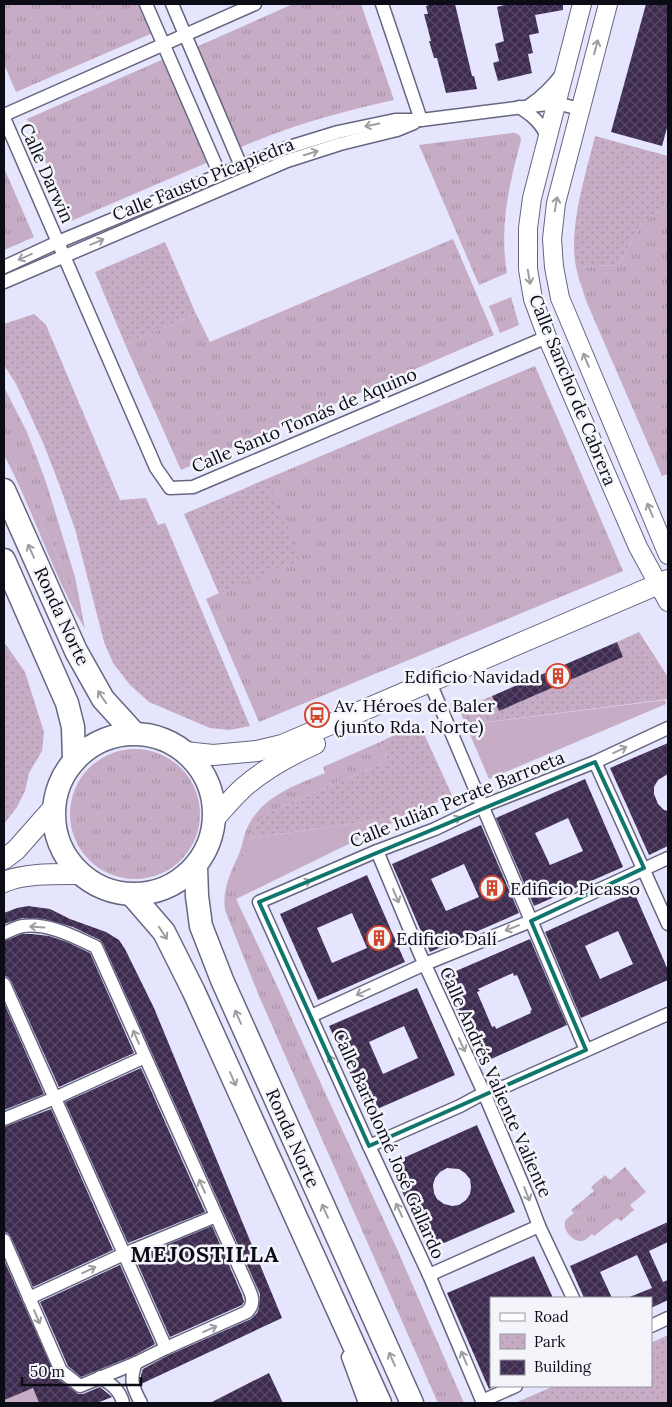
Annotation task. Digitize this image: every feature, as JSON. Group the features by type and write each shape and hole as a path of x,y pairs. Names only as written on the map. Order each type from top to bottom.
{"highway":[{"name":"Ronda Norte","path":"4,490 76,651 102,699 134,733"},
{"name":"Ronda Norte","path":"4,560 67,703 73,727 74,759"},
{"name":"Ronda Norte","path":"134,733 161,738 185,752 202,770 212,793 215,818 209,844 196,867 177,882 155,892 132,895 113,892 95,885 80,874 64,855 55,832 53,808 60,782 74,759 92,745 112,736 134,733"},
{"name":"Ronda Norte","path":"196,867 196,896 201,926 222,980 412,1403"},
{"name":"Ronda Norte","path":"132,895 164,932 194,992 380,1403"}],"main road":[{"name":"Calle Sancho de Cabrera","path":"582,4 532,198 528,228 528,269 533,299 547,337 638,547 665,590"},
{"name":"Calle Sancho de Cabrera","path":"608,4 556,203 552,239 554,267 560,298 668,555"},
{"path":"215,818 244,787 273,766 301,750 665,590"},
{"path":"185,752 213,755 257,751 282,745 665,590"},
{"path":"4,859 16,850 53,808"},
{"path":"4,882 12,878 50,874 80,874"}],"street":[{"path":"146,4 220,175"},
{"path":"172,4 241,166"},
{"path":"4,116 255,4"},
{"path":"382,4 421,120"},
{"name":"Calle Fausto Picapiedra","path":"524,107 541,98 564,72"},
{"name":"Calle Fausto Picapiedra","path":"4,267 58,242 241,166 286,148 338,132 395,120 421,120 556,103 580,109"},
{"path":"524,107 541,124 547,136"},
{"name":"Calle Darwin","path":"4,116 64,256"},
{"name":"Calle Fausto Picapiedra","path":"4,282 287,161 340,144 396,130 421,120"},
{"name":"Calle Santo Tomás de Aquino","path":"64,256 156,468 170,488 193,486 547,337"},
{"path":"434,692 586,1050"},
{"name":"Calle Julián Perate Barroeta","path":"259,902 435,829 482,806 595,762 668,728"},
{"path":"595,762 668,924"},
{"name":"Calle Andrés Valiente Valiente","path":"376,852 484,1093 539,1226 573,1297"},
{"path":"311,1016 668,858"},
{"name":"Calle Bartolomé José Gallardo","path":"259,902 429,1275 483,1402"},
{"path":"4,933 22,926 42,927 61,931 96,947 253,1300 252,1307 247,1312 136,1363 80,1386 61,1371 4,1240"},
{"path":"4,984 166,1348"},
{"path":"369,1146 460,1106 484,1093 506,1086 668,1014"},
{"path":"4,1119 145,1056"},
{"path":"29,1298 124,1254 216,1216"},
{"path":"429,1275 539,1226"},
{"path":"307,1241 365,1403"},
{"path":"652,1326 668,1318"},
{"path":"136,1363 132,1372 132,1378 141,1403"},
{"path":"100,1378 117,1389 123,1403"},
{"path":"483,1402 514,1387"}],"highlighted area":[{"path":"595,762 644,868 531,921 586,1050 369,1146 259,902"}],"green space":[{"path":"4,4 143,4 155,32 16,92 4,64"},
{"path":"293,4 361,4 394,100 314,120 275,133 237,149 194,48"},
{"path":"166,58 211,161 71,221 27,119"},
{"path":"511,133 518,134 521,140 506,206 504,239 507,273 479,285 419,145"},
{"path":"595,136 668,156 668,205 642,223 618,265 576,267 574,235 576,218"},
{"path":"4,168 34,237 4,250"},
{"path":"668,205 668,474 662,476 587,303 576,267 618,265 642,223"},
{"path":"453,239 494,335 181,470 125,344 196,314 210,342"},
{"path":"165,242 196,314 125,344 95,272"},
{"path":"511,297 519,325 500,333 489,306"},
{"path":"34,314 46,325 120,500 146,498 158,525 165,523 250,726 230,730 210,728 149,702 130,685 113,663 104,642 75,529 58,481 16,384 4,365 4,324"},
{"path":"535,366 623,571 259,722 206,599 219,593 212,578 250,486"},
{"path":"4,387 27,432 46,482 75,577 85,629 57,555 4,443"},
{"path":"4,443 57,555 85,629 73,608 4,455"},
{"path":"267,479 301,560 219,593 184,514"},
{"path":"639,632 668,677 668,699 466,725 459,709 492,696 499,711 623,657 617,642"},
{"path":"4,642 25,672 44,732 42,751 29,773 25,791 17,807 4,824"},
{"path":"665,700 666,704 489,779 466,725"},
{"path":"419,723 452,795 406,816 250,838 256,825 269,812 388,761 380,742"},
{"path":"380,742 388,761 269,812 256,825 250,838 236,899 397,1249 464,1403 438,1403 259,996 225,910 224,902 228,881 247,827 264,805 282,792 325,773 323,767"},
{"path":"135,749 160,754 181,768 195,789 200,814 195,839 181,860 160,874 135,879 110,874 89,860 75,839 70,814 75,789 89,768 110,754"},
{"path":"406,816 236,899 237,873 250,838"},
{"path":"625,1167 646,1192 630,1205 634,1210 621,1221 617,1218 594,1236 592,1234 582,1241 572,1238 567,1232 565,1225 566,1219 574,1213 571,1210 594,1191 591,1187 605,1175 610,1180"},
{"path":"4,1319 39,1403 4,1403"},
{"path":"668,1335 668,1403 515,1403 552,1387 652,1387 652,1343"}],"building":[{"path":"433,4 455,4 472,76 474,76 477,89 446,93 437,58 434,58 429,41 431,41 424,14 428,14 426,6"},
{"path":"508,4 563,4 563,10 535,15 539,33 529,35 533,53 528,54 532,73 498,81 493,63 499,61 495,44 504,41 497,7"},
{"path":"646,4 668,4 668,124 662,146 611,132"},
{"name":"Edificio Navidad","path":"617,642 623,657 499,711 492,696"},
{"path":"668,743 668,774 658,780 654,787 654,794 658,804 668,811 668,846 649,855 610,768"},
{"path":"585,779 623,867 534,906 496,818","holes":["568,818 583,851 550,865 535,833"]},
{"name":"Edificio Picasso","path":"481,825 519,913 430,952 392,864","holes":["464,864 479,897 446,911 431,879"]},
{"name":"Edificio Dalí","path":"367,875 405,962 318,1000 280,914","holes":["352,913 367,948 332,963 317,928"]},
{"path":"634,892 668,970 668,980 581,1018 545,932","holes":["618,931 633,964 600,979 585,946"]},
{"path":"28,906 50,909 70,919 106,932 119,940 125,949 154,1008 282,1318 141,1384 143,1369 169,1355 251,1319 257,1313 260,1294 103,944 100,940 73,927 44,919 22,918 4,924 4,913"},
{"path":"22,934 49,936 90,953 134,1053 59,1087 11,981 8,977 4,976 4,941"},
{"path":"530,939 567,1025 480,1064 442,977","holes":["513,973 514,976 517,975 532,1010 530,1011 531,1013 496,1029 495,1026 492,1027 477,992 480,991 478,989"]},
{"path":"417,988 455,1075 368,1113 329,1026","holes":["404,1026 418,1058 383,1074 369,1042"]},
{"path":"4,1003 44,1094 4,1110"},
{"path":"141,1068 205,1212 128,1243 65,1102"},
{"path":"51,1109 113,1250 33,1287 11,1237 8,1233 4,1232 4,1127"},
{"path":"477,1125 515,1212 428,1250 390,1164","holes":["447,1168 459,1169 470,1179 470,1194 459,1205 444,1204 437,1199 434,1193 433,1185 435,1178"]},
{"path":"668,1222 668,1242 649,1251 663,1282 668,1280 668,1300 652,1308 652,1297 630,1297 652,1288 637,1255 600,1272 612,1297 584,1297 570,1266"},
{"path":"212,1226 244,1302 242,1305 170,1337 135,1258"},
{"path":"534,1256 553,1297 490,1297 491,1388 489,1389 447,1293"},
{"path":"4,1260 56,1377 78,1394 83,1394 100,1387 112,1397 97,1403 39,1403 33,1388 4,1400"},
{"path":"120,1265 155,1344 133,1356 81,1377 68,1366 40,1302"},
{"path":"269,1373 283,1403 210,1403"}],"place":[{"name":"Edificio Navidad","path":"558,676"},
{"name":"Av. Héroes de Baler (junto Rda. Norte)","path":"317,715"},
{"name":"Edificio Picasso","path":"492,888"},
{"name":"Edificio Dalí","path":"379,938"}],"district":[{"name":"MEJOSTILLA","path":"205,1254"}]}
